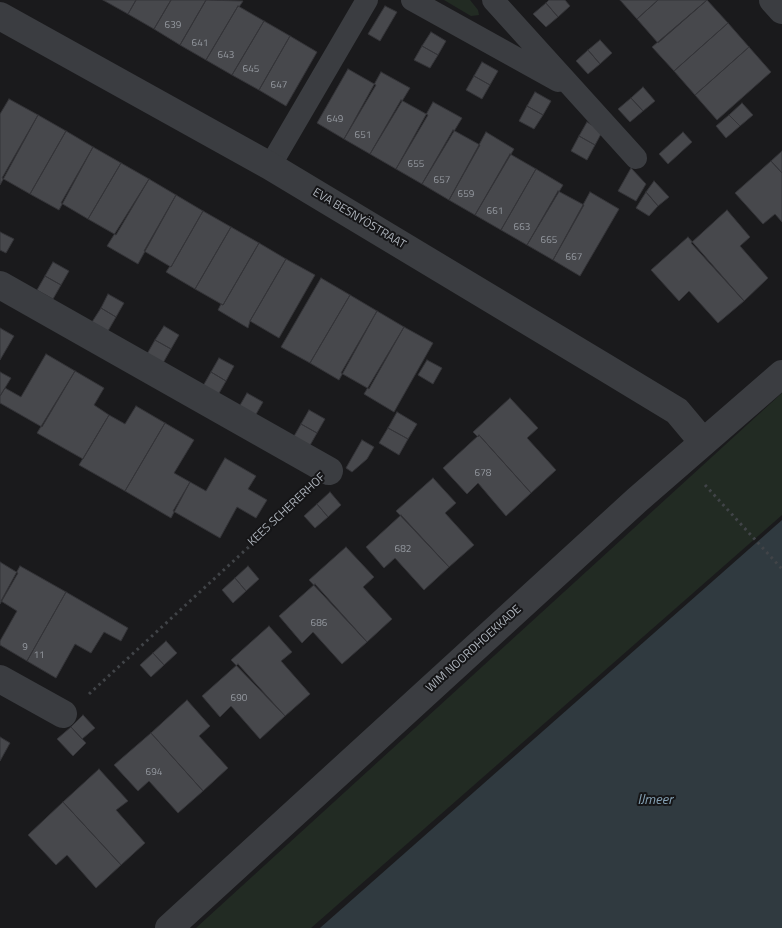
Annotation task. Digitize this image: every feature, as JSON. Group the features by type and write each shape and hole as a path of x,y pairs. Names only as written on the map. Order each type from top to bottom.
{"street":[{"path":"773,0 782,10"},
{"name":"EVA BESNYÖSTRAAT","path":"0,16 270,166 677,411 703,442"},
{"name":"KEES SCHERERHOF","path":"0,285 329,471"},
{"name":"WIM NOORDHOEKKADE","path":"169,928 682,460 782,374"},
{"path":"0,679 63,714"}],"lane":[{"path":"270,166 368,0"},
{"path":"412,0 574,90"},
{"path":"493,0 636,158"}],"path":[{"path":"682,460 782,569"},
{"name":"KEES SCHERERHOF","path":"63,714 79,702 329,471"}],"shaded area":[{"path":"444,0 470,0 478,10 479,15 471,16"},
{"path":"782,393 782,515 311,928 196,928"}],"water":[{"name":"IJmeer","path":"782,520 782,928 320,928"}],"building":[{"path":"103,0 136,0 128,14"},
{"path":"136,0 171,0 154,29 128,14"},
{"path":"171,0 206,0 180,45 154,29"},
{"path":"206,0 243,1 238,6 206,60 180,45"},
{"path":"549,0 565,0 570,6 558,17 546,3"},
{"path":"620,0 658,0 637,19"},
{"path":"658,0 707,0 658,43 637,19"},
{"path":"707,0 728,23 674,71 652,47"},
{"path":"546,3 558,17 546,27 533,14"},
{"path":"238,6 264,21 232,75 206,60"},
{"path":"385,6 397,12 380,41 368,34"},
{"path":"264,21 290,36 259,90 232,75"},
{"path":"728,23 749,47 695,95 674,71"},
{"path":"431,32 446,41 438,55 422,46"},
{"path":"290,36 317,52 286,106 259,90"},
{"path":"600,40 612,53 600,64 588,50"},
{"path":"422,46 438,55 430,68 414,60"},
{"path":"749,47 771,72 717,120 695,95"},
{"path":"588,50 600,64 588,74 576,61"},
{"path":"482,62 498,71 490,85 474,76"},
{"path":"348,69 376,85 344,139 317,123"},
{"path":"381,72 410,88 370,154 344,139"},
{"path":"474,76 490,85 482,99 466,90"},
{"path":"643,87 655,101 643,111 631,98"},
{"path":"535,92 551,101 543,115 527,106"},
{"path":"631,98 643,111 630,122 618,109"},
{"path":"9,99 38,115 0,185 0,114"},
{"path":"401,100 428,115 396,169 370,154"},
{"path":"433,102 462,118 422,184 396,169"},
{"path":"742,103 753,115 740,126 729,115"},
{"path":"527,106 543,115 534,129 519,121"},
{"path":"38,115 66,131 30,194 2,178"},
{"path":"729,115 740,126 726,138 716,126"},
{"path":"587,122 601,134 595,145 579,136"},
{"path":"453,130 480,145 449,200 422,184"},
{"path":"66,131 93,147 59,210 30,194"},
{"path":"486,132 514,149 475,215 449,200"},
{"path":"683,132 692,142 668,164 659,154"},
{"path":"579,136 595,145 587,160 571,151"},
{"path":"93,147 121,163 88,219 61,203"},
{"path":"782,151 782,173 771,161"},
{"path":"510,154 536,169 501,230 475,215"},
{"path":"771,161 782,173 782,222 775,214 763,224 735,193"},
{"path":"121,163 149,179 116,235 88,219"},
{"path":"631,168 646,184 636,201 618,191"},
{"path":"536,169 563,185 527,245 501,230"},
{"path":"149,179 176,195 138,264 107,246"},
{"path":"654,181 669,197 658,206 646,192"},
{"path":"558,191 584,205 553,260 527,245"},
{"path":"590,192 619,209 580,276 553,260"},
{"path":"646,192 658,206 649,216 636,208"},
{"path":"176,195 203,211 171,267 144,251"},
{"path":"727,210 750,237 740,246 768,278 744,301 691,243"},
{"path":"203,211 231,227 195,289 166,272 171,267"},
{"path":"231,227 259,243 223,305 195,289"},
{"path":"0,232 14,239 6,253 0,250"},
{"path":"688,237 744,301 718,323 689,291 679,301 651,270"},
{"path":"259,243 286,259 250,321 248,328 218,310 221,304 223,305"},
{"path":"286,259 315,275 279,338 250,321"},
{"path":"53,262 69,271 61,285 45,276"},
{"path":"45,276 61,285 53,299 37,290"},
{"path":"321,278 350,295 310,363 281,347"},
{"path":"108,294 124,303 116,317 101,308"},
{"path":"350,295 377,311 339,380 310,363"},
{"path":"101,308 116,317 108,331 92,322"},
{"path":"377,311 404,327 369,389 341,373"},
{"path":"164,326 179,335 171,349 155,340"},
{"path":"404,327 433,343 394,412 364,394"},
{"path":"0,328 14,336 0,360"},
{"path":"155,340 171,349 163,363 147,354"},
{"path":"46,354 75,371 42,427 0,403 0,396 5,388 21,397"},
{"path":"219,358 234,366 226,381 211,372"},
{"path":"427,360 442,368 433,384 418,375"},
{"path":"75,371 104,388 94,405 109,415 83,459 37,433"},
{"path":"0,372 11,378 0,396"},
{"path":"211,372 226,381 218,395 203,386"},
{"path":"247,393 263,402 255,416 239,407"},
{"path":"510,398 538,428 527,438 556,470 531,493 479,435 478,437 473,432"},
{"path":"136,406 165,423 125,491 79,465 109,415 125,424"},
{"path":"309,410 325,419 317,433 301,424"},
{"path":"397,412 417,424 408,439 388,428"},
{"path":"165,423 194,440 174,473 190,482 171,518 125,491"},
{"path":"301,424 317,433 309,447 293,438"},
{"path":"388,428 408,439 399,455 379,443"},
{"path":"479,435 531,493 506,516 478,483 467,494 443,468"},
{"path":"362,440 374,447 367,459 352,472 346,468"},
{"path":"225,458 256,476 248,489 267,500 256,518 237,507 220,538 173,511 190,482 206,491"},
{"path":"433,478 456,503 445,513 474,545 449,567 396,511"},
{"path":"330,492 341,505 328,517 317,504"},
{"path":"317,504 328,517 315,528 304,516"},
{"path":"401,515 449,567 424,590 395,558 384,568 366,547"},
{"path":"346,547 374,577 363,587 392,619 367,642 309,580"},
{"path":"0,562 18,573 0,604"},
{"path":"20,566 66,592 27,661 0,645 0,641 17,611 1,601"},
{"path":"248,566 259,579 246,591 235,578"},
{"path":"235,578 246,591 233,603 222,590"},
{"path":"315,584 367,642 342,664 313,632 302,643 279,616"},
{"path":"66,592 128,628 121,641 104,632 91,653 75,644 56,678 27,661"},
{"path":"269,626 292,652 281,661 310,694 285,716 231,660"},
{"path":"166,641 177,653 164,665 153,653"},
{"path":"153,653 164,665 151,677 140,665"},
{"path":"238,664 285,716 260,739 231,706 220,717 202,696"},
{"path":"187,700 210,726 199,736 228,768 203,791 151,733"},
{"path":"83,715 95,728 82,739 71,727"},
{"path":"71,727 86,743 73,756 57,739"},
{"path":"151,733 203,791 178,813 149,781 138,791 114,765"},
{"path":"0,737 10,743 0,761"},
{"path":"99,769 128,801 116,810 145,843 121,865 63,802"},
{"path":"63,802 121,865 96,888 67,855 56,865 28,835"}]}
